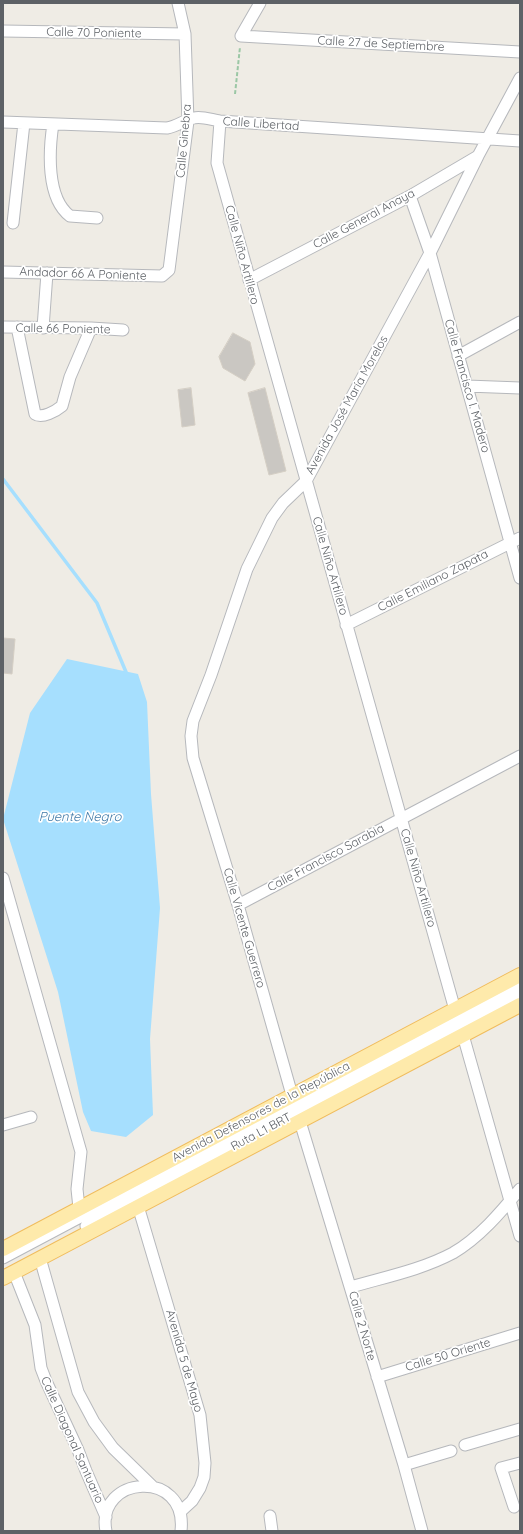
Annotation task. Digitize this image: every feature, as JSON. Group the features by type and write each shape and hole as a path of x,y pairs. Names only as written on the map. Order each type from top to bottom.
{"main road":[{"name":"Avenida Defensores de la República","path":"7,1273 40,1258 138,1206 455,1010 520,975"},
{"name":"Avenida Defensores de la República","path":"3,1249 79,1208 296,1108 463,1035 520,1005"}],"street":[{"name":"Calle Ginebra","path":"162,276 168,270 188,121 186,34 178,3"},
{"path":"241,36 260,3"},
{"name":"Calle 70 Poniente","path":"3,31 186,34"},
{"name":"Calle 27 de Septiembre","path":"241,36 520,52"},
{"name":"Avenida José María Morelos","path":"191,736 193,721 211,674 247,568 272,518 283,503 306,481 430,253 487,138 520,78"},
{"name":"Calle Libertad","path":"3,122 167,128 177,126 195,118 200,118 220,121 520,141"},
{"name":"Calle Niño Artillero","path":"220,121 217,164 455,1010"},
{"path":"13,223 24,123"},
{"path":"52,124 50,148 52,177 60,206 70,216 97,218"},
{"name":"Calle General Anaya","path":"249,280 410,196 478,156"},
{"name":"Calle Francisco I. Madero","path":"410,196 430,253 458,356 515,540 520,578"},
{"name":"Andador 66 A Poniente","path":"3,272 162,276"},
{"path":"43,328 47,273"},
{"path":"458,356 520,322"},
{"name":"Calle 66 Poniente","path":"3,327 123,330"},
{"path":"17,327 35,414 38,416 42,416 62,406 70,377 91,328"},
{"path":"467,386 520,388"},
{"name":"Calle Emiliano Zapata","path":"346,625 515,540"},
{"name":"Calle Vicente Guerrero","path":"191,736 193,758 238,905 296,1108"},
{"name":"Calle Francisco Sarabia","path":"238,905 400,818 520,756"},
{"path":"3,878 78,1138 80,1152 80,1169 77,1189 79,1208"},
{"name":"Ruta L1 BRT","path":"7,1273 296,1108 520,984"},
{"name":"Ruta L1 BRT","path":"3,1258 520,995"},
{"path":"463,1035 509,1202 518,1217 520,1236"},
{"name":"Calle 2 Norte","path":"296,1108 351,1287 422,1531"},
{"path":"3,1125 31,1117"},
{"path":"351,1287 422,1267 454,1252 477,1235 520,1189"},
{"name":"Avenida 5 de Mayo","path":"138,1206 200,1415 205,1463 204,1477 200,1488 192,1501 180,1512"},
{"name":"Calle Diagonal Santuario","path":"40,1258 78,1392 94,1422 113,1448 152,1486"},
{"name":"Calle Diagonal Santuario","path":"7,1273 35,1325 41,1368 106,1517"},
{"name":"Calle 50 Oriente","path":"377,1377 520,1333"},
{"path":"465,1445 520,1429"},
{"path":"404,1465 451,1451"},
{"path":"514,1507 501,1468 520,1463"},
{"path":"106,1531 106,1517 110,1505 118,1495 128,1488 140,1485 152,1486 170,1495 180,1512 182,1530"},
{"path":"270,1516 272,1531"}],"path":[{"path":"235,94 241,36"}],"water":[{"name":"Puente Negro","path":"67,659 138,674 147,702 151,794 160,908 150,1039 153,1115 126,1137 91,1131 83,1112 58,992 3,819 30,713"}],"building":[{"path":"233,333 250,342 255,364 245,381 223,368 219,357"},
{"path":"191,388 195,425 182,427 178,390"},
{"path":"265,388 286,471 269,475 248,393"},
{"path":"3,638 15,639 12,674 3,673"}],"waterway":[{"path":"3,479 97,603 126,672 125,674"}]}
